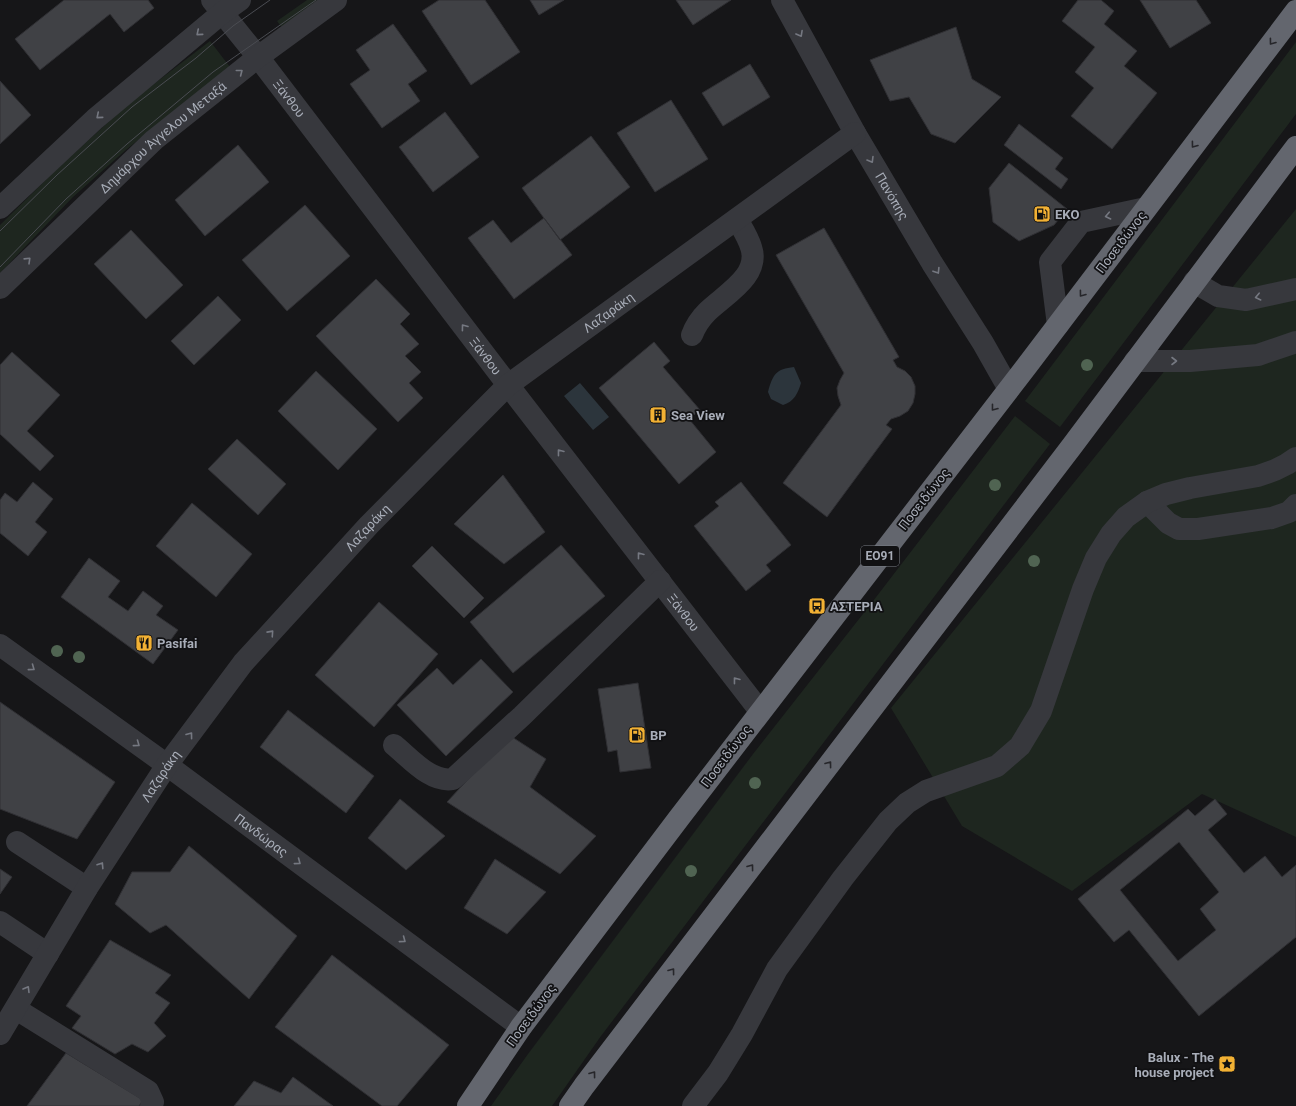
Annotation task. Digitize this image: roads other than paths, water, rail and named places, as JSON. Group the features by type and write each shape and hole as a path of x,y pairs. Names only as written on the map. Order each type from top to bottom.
{"highway":[{"name":"Ποσειδώνος","path":"468,1106 521,1027 760,711 1009,389 1296,11"},
{"path":"570,1106 1296,147"}],"street":[{"path":"0,208 217,7 240,0"},
{"name":"Δημάρχου Άγγελου Μεταξά","path":"0,288 154,140 258,57 336,0"},
{"name":"Πανόπης","path":"782,0 855,133 932,263 983,343 1009,389"},
{"name":"Ξάνθου","path":"217,7 258,57 508,385 760,711"},
{"name":"Λαζαράκη","path":"0,1034 87,888 167,765 243,663 369,525 508,385 855,133"},
{"path":"1058,325 1050,262 1081,222 1146,208"},
{"path":"692,335 696,325 706,313 745,278 752,265 751,248 737,219"},
{"path":"1194,282 1218,296 1246,300 1296,289"},
{"path":"1135,361 1190,361 1258,355 1296,342"},
{"path":"693,1106 718,1072 734,1046 777,969 843,878 888,821 907,803 926,792 997,766 1020,746 1041,711 1083,589 1096,558 1111,534 1126,517 1147,502 1166,494 1190,488 1258,476 1275,470 1296,458"},
{"path":"1147,502 1168,523 1179,529 1198,530 1272,518 1289,512 1296,504"},
{"path":"394,745 433,777 445,780 454,779 522,716 660,581"},
{"name":"Πανδώρας","path":"0,645 167,765 521,1027"},
{"path":"17,842 87,888"},
{"path":"0,922 48,954"},
{"path":"16,1008 148,1091 153,1102 151,1106"}],"tram line":[{"path":"0,231 57,175 132,107 196,58 233,26 270,0"},
{"path":"0,267 66,199 127,144 213,72 316,0"}],"place":[{"name":"EKO","path":"1042,214"},
{"name":"Sea View","path":"658,415"},
{"name":"ΑΣΤΕΡΙΑ","path":"817,606"},
{"name":"Pasifai","path":"144,643"},
{"name":"BP","path":"637,735"},
{"name":"Balux - The house project","path":"1227,1064"}]}
